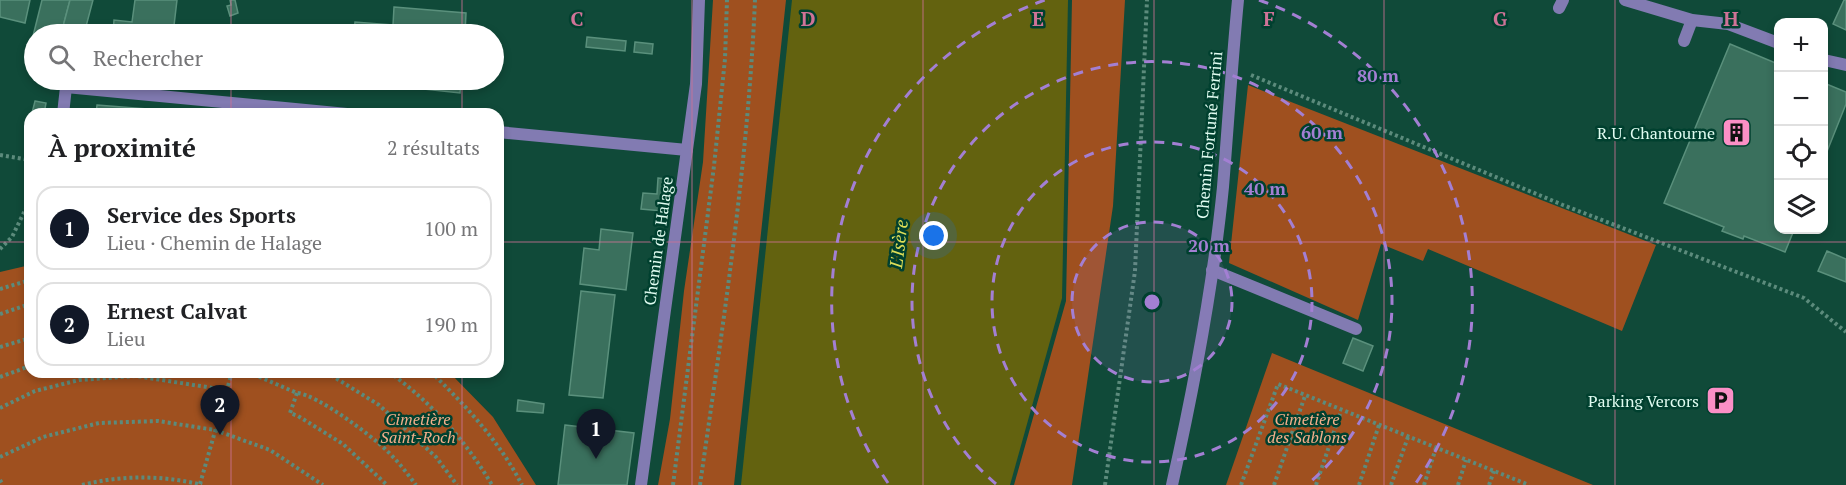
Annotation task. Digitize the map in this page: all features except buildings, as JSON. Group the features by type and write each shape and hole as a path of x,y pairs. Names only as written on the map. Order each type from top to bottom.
{"street":[{"name":"Chemin de Halage","path":"641,485 696,84 699,0"},
{"name":"Chemin Fortuné Ferrini","path":"1172,485 1192,393 1212,270 1239,0"},
{"path":"1625,0 1692,20 1728,24 1774,42"},
{"path":"1684,41 1692,20"},
{"path":"1828,61 1846,65"},
{"path":"64,108 66,90"},
{"path":"95,90 267,108"},
{"path":"504,133 687,150"},
{"path":"1212,270 1356,329"}],"path":[{"path":"673,485 715,156 725,59 727,0"},
{"path":"700,485 729,290 752,74 755,0"},
{"path":"1105,485 1135,271 1147,0"},
{"path":"1232,67 1563,205 1804,298 1846,332"},
{"path":"0,155 24,159"},
{"path":"0,249 12,237 24,212"},
{"path":"0,289 24,282"},
{"path":"0,314 24,306"},
{"path":"0,346 24,340"},
{"path":"0,377 24,368"},
{"path":"0,408 35,391 79,380 102,378"},
{"path":"153,378 226,390"},
{"path":"82,485 106,479 153,477 201,485 230,378"},
{"path":"262,378 304,394 344,417 385,448 416,485"},
{"path":"336,378 379,405 436,457 457,485"},
{"path":"396,378 435,411 469,448 492,485"},
{"path":"437,378 460,400 489,435 522,485"},
{"path":"1241,485 1278,384 1526,484"},
{"path":"297,393 290,413 343,444 387,485"},
{"path":"1274,485 1305,396"},
{"path":"1316,485 1341,411"},
{"path":"0,457 43,436 99,423 158,420 215,430 270,450 324,485"},
{"path":"1359,485 1379,425"},
{"path":"1391,485 1408,437"},
{"path":"1424,485 1436,448"},
{"path":"1458,485 1466,460"},
{"path":"1489,485 1494,471"},
{"path":"0,480 3,485"}],"green space":[{"path":"713,0 786,0 734,485 658,485 670,419 684,291 703,162"},
{"path":"1072,0 1125,0 1113,206 1072,485 1014,485 1066,301"},
{"path":"1248,85 1656,245 1622,331 1428,249 1423,261 1381,244 1358,320 1229,263"},
{"name":"Cimetière Saint-Roch","path":"24,266 24,378 455,378 493,417 536,485 0,485 0,272"},
{"name":"Cimetière des Sablons","path":"1272,353 1593,485 1226,485"}],"water":[{"name":"L'Isère","path":"792,0 1068,0 1062,298 1010,485 741,485"}],"place":[{"name":"R.U. Chantourne","path":"1736,133"},
{"name":"Parking Vercors","path":"1720,401"},
{"name":"Ernest Calvat","path":"220,435"},
{"name":"Service des Sports","path":"596,459"}]}
